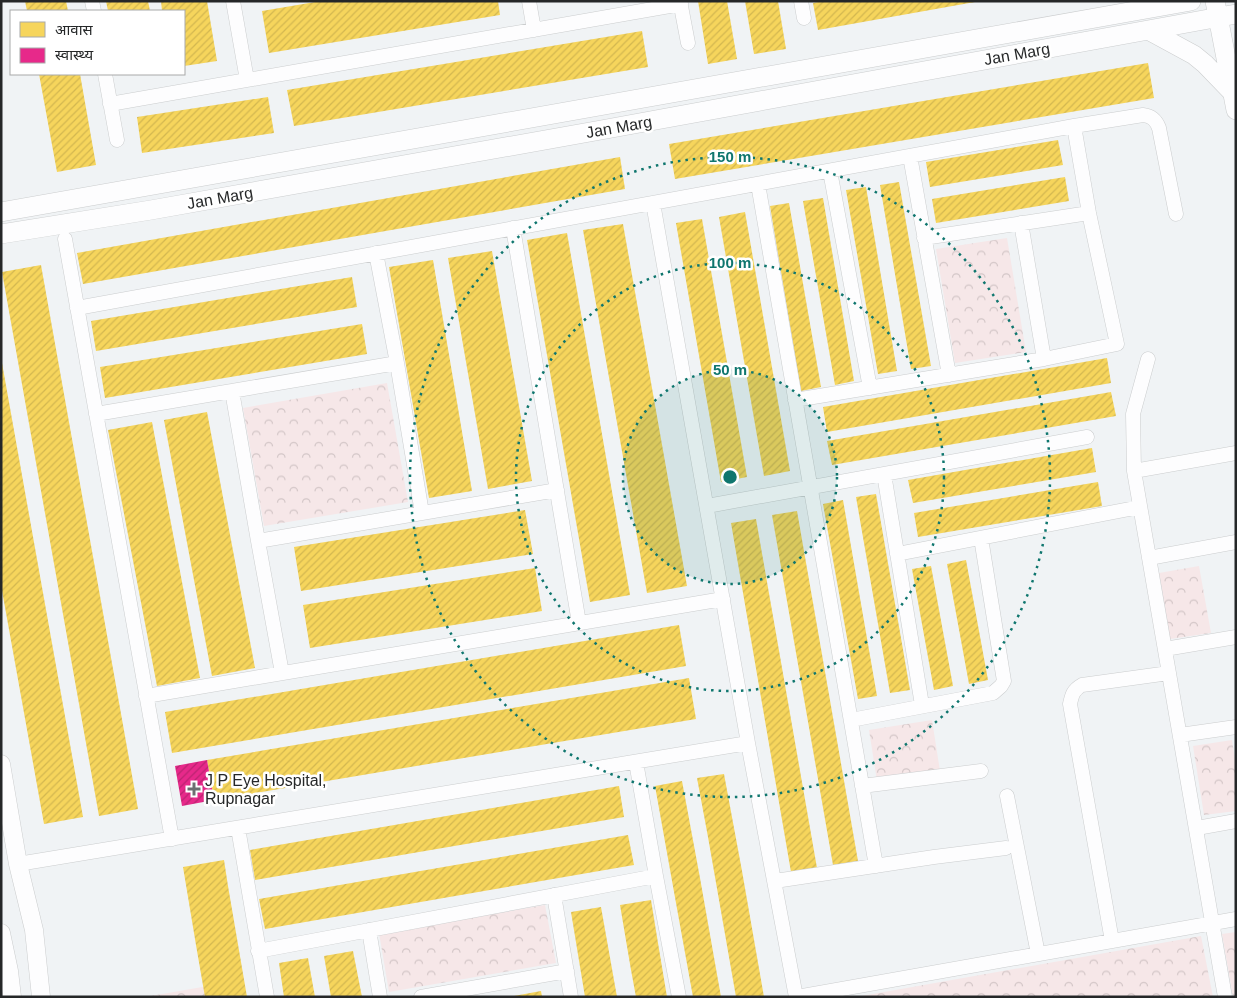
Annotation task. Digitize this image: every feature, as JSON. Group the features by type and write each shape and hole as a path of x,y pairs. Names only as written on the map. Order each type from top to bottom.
{"main road":[{"path":"1,212 1138,6 1191,1"},
{"path":"1223,11 1234,101"},
{"name":"Jan Marg","path":"1,234 151,210 503,148 1148,30 1223,11"},
{"path":"1148,30 1194,55 1205,64 1234,101"}],"street":[{"path":"233,1 247,80"},
{"path":"529,1 534,30"},
{"path":"801,1 804,18"},
{"path":"110,104 681,3 688,43"},
{"path":"105,75 117,140"},
{"path":"77,308 1143,115 1149,115 1156,121 1159,128 1176,214"},
{"path":"795,400 1044,360 1118,344 1089,213 1074,126"},
{"path":"910,156 949,375"},
{"path":"830,171 870,388"},
{"path":"758,184 876,866"},
{"path":"653,203 748,743 796,997 1236,919"},
{"path":"924,238 1089,213"},
{"path":"1021,223 1044,360"},
{"path":"514,228 579,623"},
{"path":"65,239 172,839"},
{"path":"376,253 397,363 422,513"},
{"path":"1148,359 1133,414 1134,471 1225,997"},
{"path":"96,414 397,363"},
{"path":"232,391 282,673"},
{"path":"707,506 1087,437"},
{"path":"1134,471 1236,453"},
{"path":"884,474 922,705"},
{"path":"258,541 557,490"},
{"path":"897,554 1140,507"},
{"path":"851,720 993,693 1001,686 1004,681 981,538"},
{"path":"1149,558 1236,542"},
{"path":"146,696 723,599"},
{"path":"1164,649 1236,637"},
{"path":"1112,941 1070,704 1072,693 1082,685 1169,673"},
{"path":"1180,735 1236,727"},
{"path":"18,864 748,743"},
{"path":"636,762 679,997"},
{"path":"1,764 18,864 34,930 41,997"},
{"path":"862,786 981,771"},
{"path":"1007,796 1038,954"},
{"path":"1197,828 1236,821"},
{"path":"238,828 267,997"},
{"path":"775,881 1006,848"},
{"path":"258,951 656,876"},
{"path":"554,895 571,997"},
{"path":"369,930 380,997"},
{"path":"1,933 12,997"},
{"path":"421,997 567,971"}],"green space":[{"path":"1007,238 1026,352 955,363 936,249"},
{"path":"387,383 408,502 264,526 243,408"},
{"path":"1199,566 1211,633 1170,639 1159,573"},
{"path":"932,720 940,771 877,781 869,730"},
{"path":"1232,740 1236,766 1236,811 1204,815 1193,746"},
{"path":"545,905 556,963 389,992 379,933"},
{"path":"1236,932 1236,997 1233,997 1222,934"},
{"path":"1201,936 1213,997 856,997"},
{"path":"208,986 210,997 145,997"}],"building: आवास":[{"path":"25,1 66,1 68,10 27,10"},
{"path":"106,1 148,1 150,10 108,10"},
{"path":"161,1 207,1 217,61 185,66 185,10 162,10"},
{"path":"321,1 498,1 500,15 269,53 262,11"},
{"path":"698,1 727,1 737,59 708,64"},
{"path":"745,1 778,1 786,49 754,54"},
{"path":"824,1 975,2 818,30 813,3"},
{"path":"642,31 648,67 294,126 287,90"},
{"path":"1148,63 1154,98 675,179 669,144"},
{"path":"39,75 80,75 96,165 57,172"},
{"path":"268,97 274,133 142,153 137,117"},
{"path":"1058,140 1063,165 930,187 926,162"},
{"path":"620,157 625,189 83,284 77,253"},
{"path":"1065,177 1069,201 936,223 932,199"},
{"path":"899,182 931,366 911,369 880,185"},
{"path":"866,187 897,371 878,374 846,190"},
{"path":"823,198 854,381 835,385 803,201"},
{"path":"789,203 821,387 801,391 770,206"},
{"path":"745,212 790,471 764,476 719,217"},
{"path":"702,219 747,477 721,482 676,223"},
{"path":"623,224 687,586 647,593 583,230"},
{"path":"567,233 630,595 590,602 527,240"},
{"path":"492,251 532,481 488,489 448,258"},
{"path":"433,260 472,491 429,498 389,267"},
{"path":"41,265 138,809 99,816 2,272"},
{"path":"352,277 357,307 96,351 91,321"},
{"path":"362,324 367,354 105,398 100,367"},
{"path":"1107,358 1111,383 827,432 823,407"},
{"path":"1,363 83,817 44,824 1,585"},
{"path":"1111,392 1116,416 832,465 827,441"},
{"path":"207,412 255,668 212,676 164,420"},
{"path":"152,422 200,678 157,686 108,430"},
{"path":"1092,448 1096,472 913,503 908,480"},
{"path":"1098,482 1102,506 918,537 914,513"},
{"path":"876,494 910,690 890,693 856,497"},
{"path":"843,500 877,696 858,699 823,504"},
{"path":"525,510 533,554 301,591 294,547"},
{"path":"797,511 858,861 833,865 772,515"},
{"path":"756,519 817,868 791,872 731,523"},
{"path":"966,560 988,680 969,684 947,564"},
{"path":"931,566 953,686 934,690 912,569"},
{"path":"535,568 542,611 310,648 303,605"},
{"path":"679,625 686,666 172,753 165,712"},
{"path":"689,678 696,719 214,800 207,760"},
{"path":"724,774 764,997 736,997 697,778"},
{"path":"682,781 721,997 693,997 676,903 655,786"},
{"path":"619,786 624,817 255,880 250,850"},
{"path":"628,835 634,865 265,929 259,899"},
{"path":"224,860 247,997 205,997 196,945 183,867"},
{"path":"651,900 667,997 636,997 620,905"},
{"path":"601,907 617,997 585,997 571,912"},
{"path":"353,951 362,997 331,997 324,956"},
{"path":"308,958 315,997 284,997 279,963"},
{"path":"541,991 542,997 514,997 514,996"}],"building: स्वास्थ्य":[{"path":"207,760 214,800 182,806 175,766"}],"place":[{"name":"J P Eye Hospital, Rupnagar","path":"194,789"}]}
